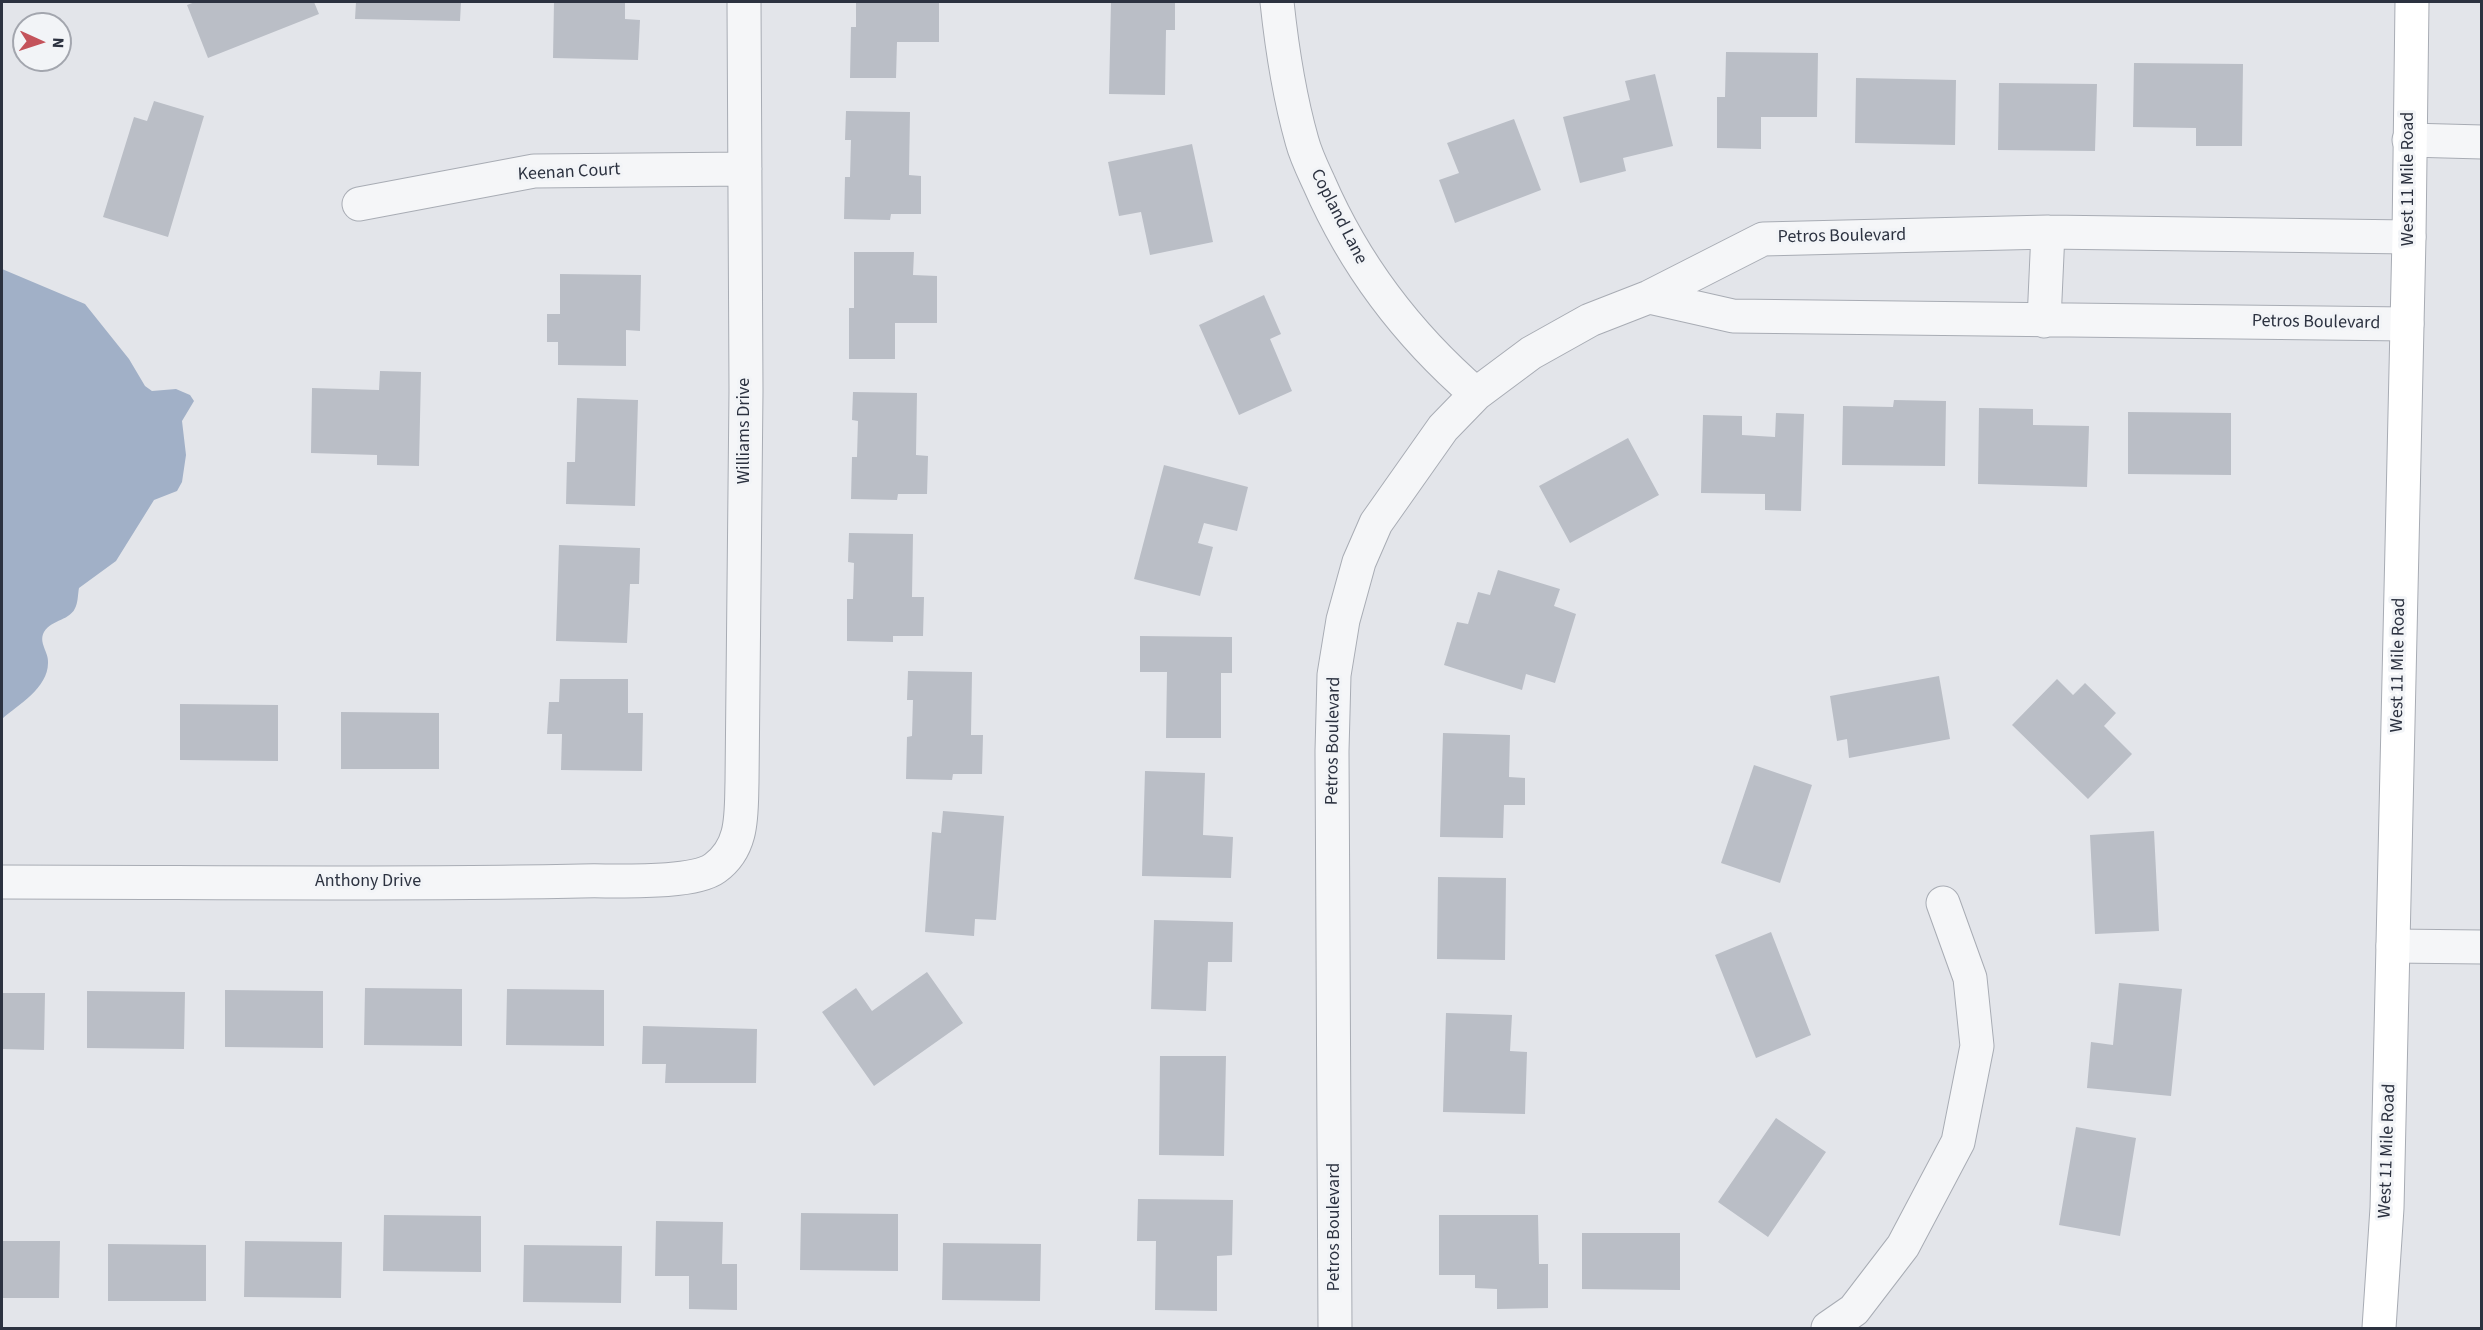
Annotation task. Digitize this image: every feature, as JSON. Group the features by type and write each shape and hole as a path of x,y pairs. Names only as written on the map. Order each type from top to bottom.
{"street":[{"name":"Williams Drive","path":"728,856 738,840 741,812 746,391 744,2"},
{"name":"Copland Lane","path":"1277,2 1284,65 1302,143 1329,206 1364,269 1404,323 1442,364 1476,394"},
{"name":"West 11 Mile Road","path":"2379,1329 2387,1208 2409,237 2412,2"},
{"path":"2409,140 2481,142"},
{"name":"Keenan Court","path":"359,204 534,171 745,169"},
{"name":"Petros Boulevard","path":"1335,1329 1332,763 1334,675 1343,620 1356,574 1376,523 1443,428 1476,394 1531,353 1590,320 1649,297 1763,239 2048,232 2409,237"},
{"path":"2044,321 2048,232"},
{"name":"Petros Boulevard","path":"1649,297 1733,316 2407,324"},
{"name":"Anthony Drive","path":"2,882 548,882 656,879 697,876 714,869 728,856"},
{"path":"1828,1329 1854,1310 1903,1246 1958,1142 1977,1046 1970,978 1943,903"},
{"path":"2393,946 2481,947"}],"water":[{"path":"2,269 85,304 129,359 145,386 152,391 176,389 190,395 194,401 182,421 186,455 182,482 177,491 154,500 116,561 79,588 77,604 70,615 47,628 42,640 47,655 47,672 38,688 2,719"}],"building":[{"path":"195,2 314,2 319,14 208,58 187,5"},
{"path":"356,2 461,2 460,21 355,19"},
{"path":"554,2 625,2 625,19 640,20 638,60 553,58"},
{"path":"856,2 939,2 939,42 897,42 896,78 850,78 851,27 856,27"},
{"path":"1111,2 1175,2 1175,30 1166,30 1165,95 1109,94"},
{"path":"1726,52 1818,53 1817,117 1761,117 1761,149 1717,148 1717,97 1725,97"},
{"path":"2134,63 2243,64 2242,146 2196,146 2196,128 2133,127"},
{"path":"1655,74 1673,146 1623,158 1626,171 1580,183 1563,117 1630,100 1625,81"},
{"path":"1856,78 1956,80 1955,145 1855,143"},
{"path":"1999,83 2097,84 2095,151 1998,150"},
{"path":"154,101 204,116 168,237 103,217 134,117 147,121"},
{"path":"846,111 910,112 909,175 921,176 921,214 891,214 890,220 844,219 845,177 850,177 851,140 845,140"},
{"path":"1514,119 1541,190 1455,223 1439,180 1459,173 1447,143"},
{"path":"1192,144 1213,242 1150,255 1141,212 1119,216 1108,162"},
{"path":"854,252 914,252 913,275 937,276 937,323 895,323 895,359 849,359 849,308 854,308"},
{"path":"560,274 641,275 640,331 626,330 626,366 558,365 558,342 547,342 547,314 560,314"},
{"path":"1264,295 1281,334 1270,339 1292,391 1239,415 1199,325"},
{"path":"380,371 421,372 419,466 377,465 377,455 311,453 312,388 379,390"},
{"path":"853,392 917,393 916,455 928,456 927,494 898,494 897,500 851,499 852,457 857,457 858,421 852,420"},
{"path":"577,398 638,400 635,506 566,504 567,462 575,462"},
{"path":"1894,400 1946,401 1945,466 1842,465 1843,406 1893,407"},
{"path":"1979,408 2033,409 2033,425 2089,426 2087,487 1978,484"},
{"path":"2128,412 2231,413 2231,475 2128,474"},
{"path":"1776,413 1804,414 1801,511 1765,510 1765,494 1701,493 1703,415 1742,416 1742,435 1775,437"},
{"path":"1628,438 1659,495 1570,543 1539,486"},
{"path":"1164,465 1248,487 1237,531 1204,523 1198,543 1213,547 1200,596 1134,579"},
{"path":"849,533 913,534 912,597 924,597 923,636 893,636 893,642 847,641 847,599 853,599 854,563 848,562"},
{"path":"559,545 640,548 639,584 630,584 627,643 556,641"},
{"path":"1498,570 1560,589 1554,606 1576,614 1555,683 1526,674 1522,690 1444,665 1457,622 1468,624 1478,592 1490,595"},
{"path":"1140,636 1232,637 1232,673 1221,673 1221,738 1166,738 1167,672 1140,672"},
{"path":"908,671 972,672 971,735 983,735 982,774 953,774 952,780 906,779 907,737 912,736 913,700 907,700"},
{"path":"1939,676 1950,739 1849,758 1847,739 1837,741 1830,696"},
{"path":"560,679 628,679 628,713 643,713 642,771 561,770 562,734 547,734 549,702 559,702"},
{"path":"2057,679 2073,695 2085,683 2116,713 2104,726 2132,754 2088,799 2012,725"},
{"path":"180,704 278,705 278,761 180,760"},
{"path":"341,712 439,713 439,769 341,769"},
{"path":"1443,733 1510,735 1509,777 1525,778 1525,805 1504,805 1503,838 1440,837"},
{"path":"1754,765 1812,785 1780,883 1721,863"},
{"path":"1145,771 1205,773 1203,835 1233,837 1231,878 1142,876"},
{"path":"943,811 1004,816 996,920 975,919 974,936 925,932 932,832 941,833"},
{"path":"2154,831 2159,931 2095,934 2090,835"},
{"path":"1438,877 1506,878 1505,960 1437,959"},
{"path":"1154,920 1233,922 1232,962 1208,962 1206,1011 1151,1009"},
{"path":"1771,932 1811,1035 1756,1058 1715,955"},
{"path":"927,972 963,1023 874,1086 822,1012 856,988 872,1011"},
{"path":"2119,983 2182,989 2171,1096 2087,1088 2091,1042 2113,1045"},
{"path":"365,988 462,989 462,1046 364,1045"},
{"path":"507,989 604,990 604,1046 506,1045"},
{"path":"225,990 323,991 323,1048 225,1047"},
{"path":"87,991 185,992 184,1049 87,1048"},
{"path":"2,993 45,993 44,1050 2,1049"},
{"path":"1446,1013 1512,1015 1510,1051 1527,1052 1525,1114 1443,1112"},
{"path":"643,1026 757,1029 756,1083 665,1083 666,1064 642,1064"},
{"path":"1160,1056 1226,1056 1224,1156 1159,1155"},
{"path":"1776,1118 1826,1152 1768,1237 1718,1202"},
{"path":"2076,1127 2136,1138 2120,1236 2059,1225"},
{"path":"1138,1199 1233,1200 1232,1255 1217,1256 1217,1311 1155,1310 1156,1241 1137,1241"},
{"path":"801,1213 898,1214 898,1271 800,1270"},
{"path":"384,1215 481,1216 481,1272 383,1271"},
{"path":"1439,1215 1538,1215 1539,1264 1548,1264 1548,1308 1497,1309 1497,1289 1475,1288 1475,1275 1439,1275"},
{"path":"656,1221 723,1222 722,1264 737,1264 737,1310 689,1309 689,1276 655,1276"},
{"path":"1582,1233 1680,1233 1680,1290 1582,1289"},
{"path":"2,1241 60,1241 59,1298 2,1298"},
{"path":"245,1241 342,1242 341,1298 244,1297"},
{"path":"943,1243 1041,1244 1040,1301 942,1300"},
{"path":"108,1244 206,1245 206,1301 108,1301"},
{"path":"524,1245 622,1246 621,1303 523,1302"}]}
